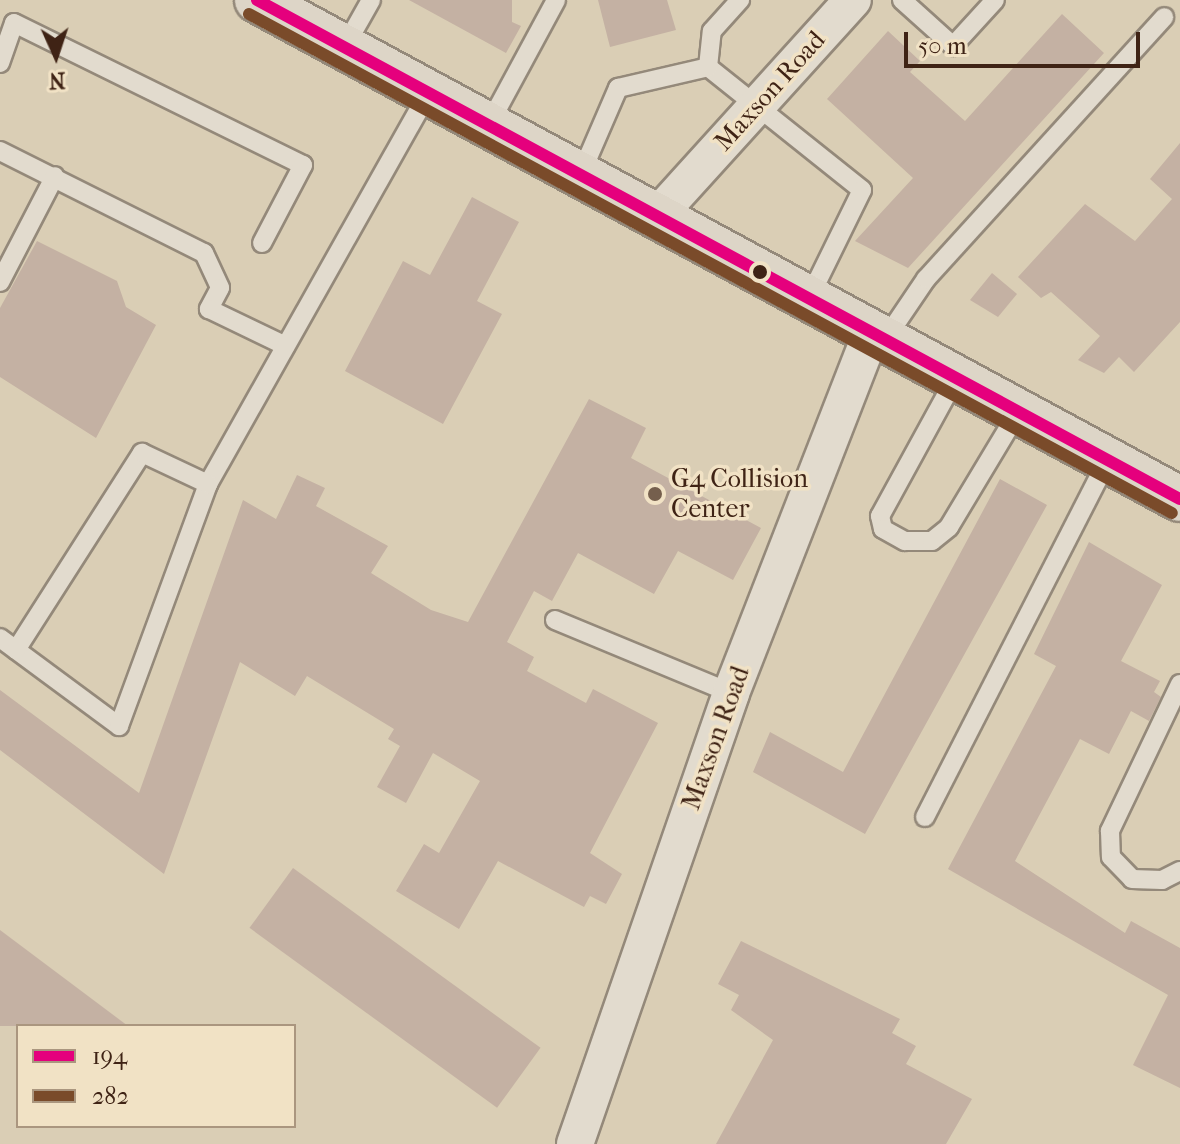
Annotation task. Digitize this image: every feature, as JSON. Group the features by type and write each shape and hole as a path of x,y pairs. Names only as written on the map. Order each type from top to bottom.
{"main road":[{"path":"257,0 807,302 1180,499"}],"street":[{"name":"Maxson Road","path":"656,217 845,3"},
{"name":"Maxson Road","path":"575,1144 731,693 876,339"}],"lane":[{"path":"344,48 371,0"},
{"path":"488,126 556,0"},
{"path":"708,67 712,31 740,0"},
{"path":"902,0 953,46 995,0"},
{"path":"876,339 926,279 1164,17"},
{"path":"0,63 14,23 303,165 262,243"},
{"path":"708,67 862,190 807,302"},
{"path":"580,176 618,88 708,67"},
{"path":"0,638 119,726 208,484 428,93"},
{"path":"0,151 204,253 220,288 209,309 286,346"},
{"path":"0,282 55,176"},
{"path":"954,381 880,516 883,529 905,541 932,541 949,527 1017,414"},
{"path":"16,650 142,453 208,484"},
{"path":"925,817 1107,461"},
{"path":"555,620 731,693"},
{"path":"1180,684 1110,831 1111,857 1132,879 1162,880 1180,871"}],"building":[{"path":"409,0 512,0 512,22 521,26 506,53"},
{"path":"598,0 667,0 676,30 610,47"},
{"path":"1062,14 1104,53 908,268 855,241 913,178 827,99 888,31 920,61 910,72 965,121"},
{"path":"1180,143 1180,322 1134,372 1119,357 1104,373 1078,360 1100,336 1051,292 1041,298 1018,277 1085,204 1135,241 1172,199 1150,179"},
{"path":"472,197 519,222 477,301 502,314 443,424 345,371 403,261 430,275"},
{"path":"37,241 117,281 126,307 156,325 96,438 0,377 0,308"},
{"path":"992,273 1017,294 998,317 970,300"},
{"path":"589,399 646,428 631,458 761,528 733,580 678,551 654,594 578,553 552,601 534,591 507,642 534,657 527,671 586,703 593,689 658,723 590,853 622,874 606,904 590,896 584,907 498,861 459,929 396,891 424,844 439,853 480,781 433,753 406,803 377,787 400,746 388,739 394,729 307,676 295,696 240,662 164,874 0,750 0,690 139,793 243,500 276,519 297,475 325,488 316,506 388,546 371,573 431,610 468,622"},
{"path":"1000,479 1047,505 865,834 753,772 770,732 843,772"},
{"path":"1089,542 1162,585 1121,661 1160,681 1154,692 1161,697 1149,721 1131,711 1109,754 1080,739 1015,861 1125,933 1131,921 1180,948 1180,1088 1133,1065 1168,995 948,869 1056,666 1034,654"},
{"path":"293,868 541,1048 497,1108 250,928"},
{"path":"0,930 125,1024 16,1024 0,1026"},
{"path":"741,941 900,1019 892,1033 916,1046 906,1064 972,1099 946,1144 716,1144 773,1040 731,1010 739,995 718,984"}],"transit line":[{"name":"194","path":"257,0 1180,499"},
{"name":"282","path":"249,14 1172,513"}],"place":[{"name":"G4 Collision Center","path":"655,494"}]}
